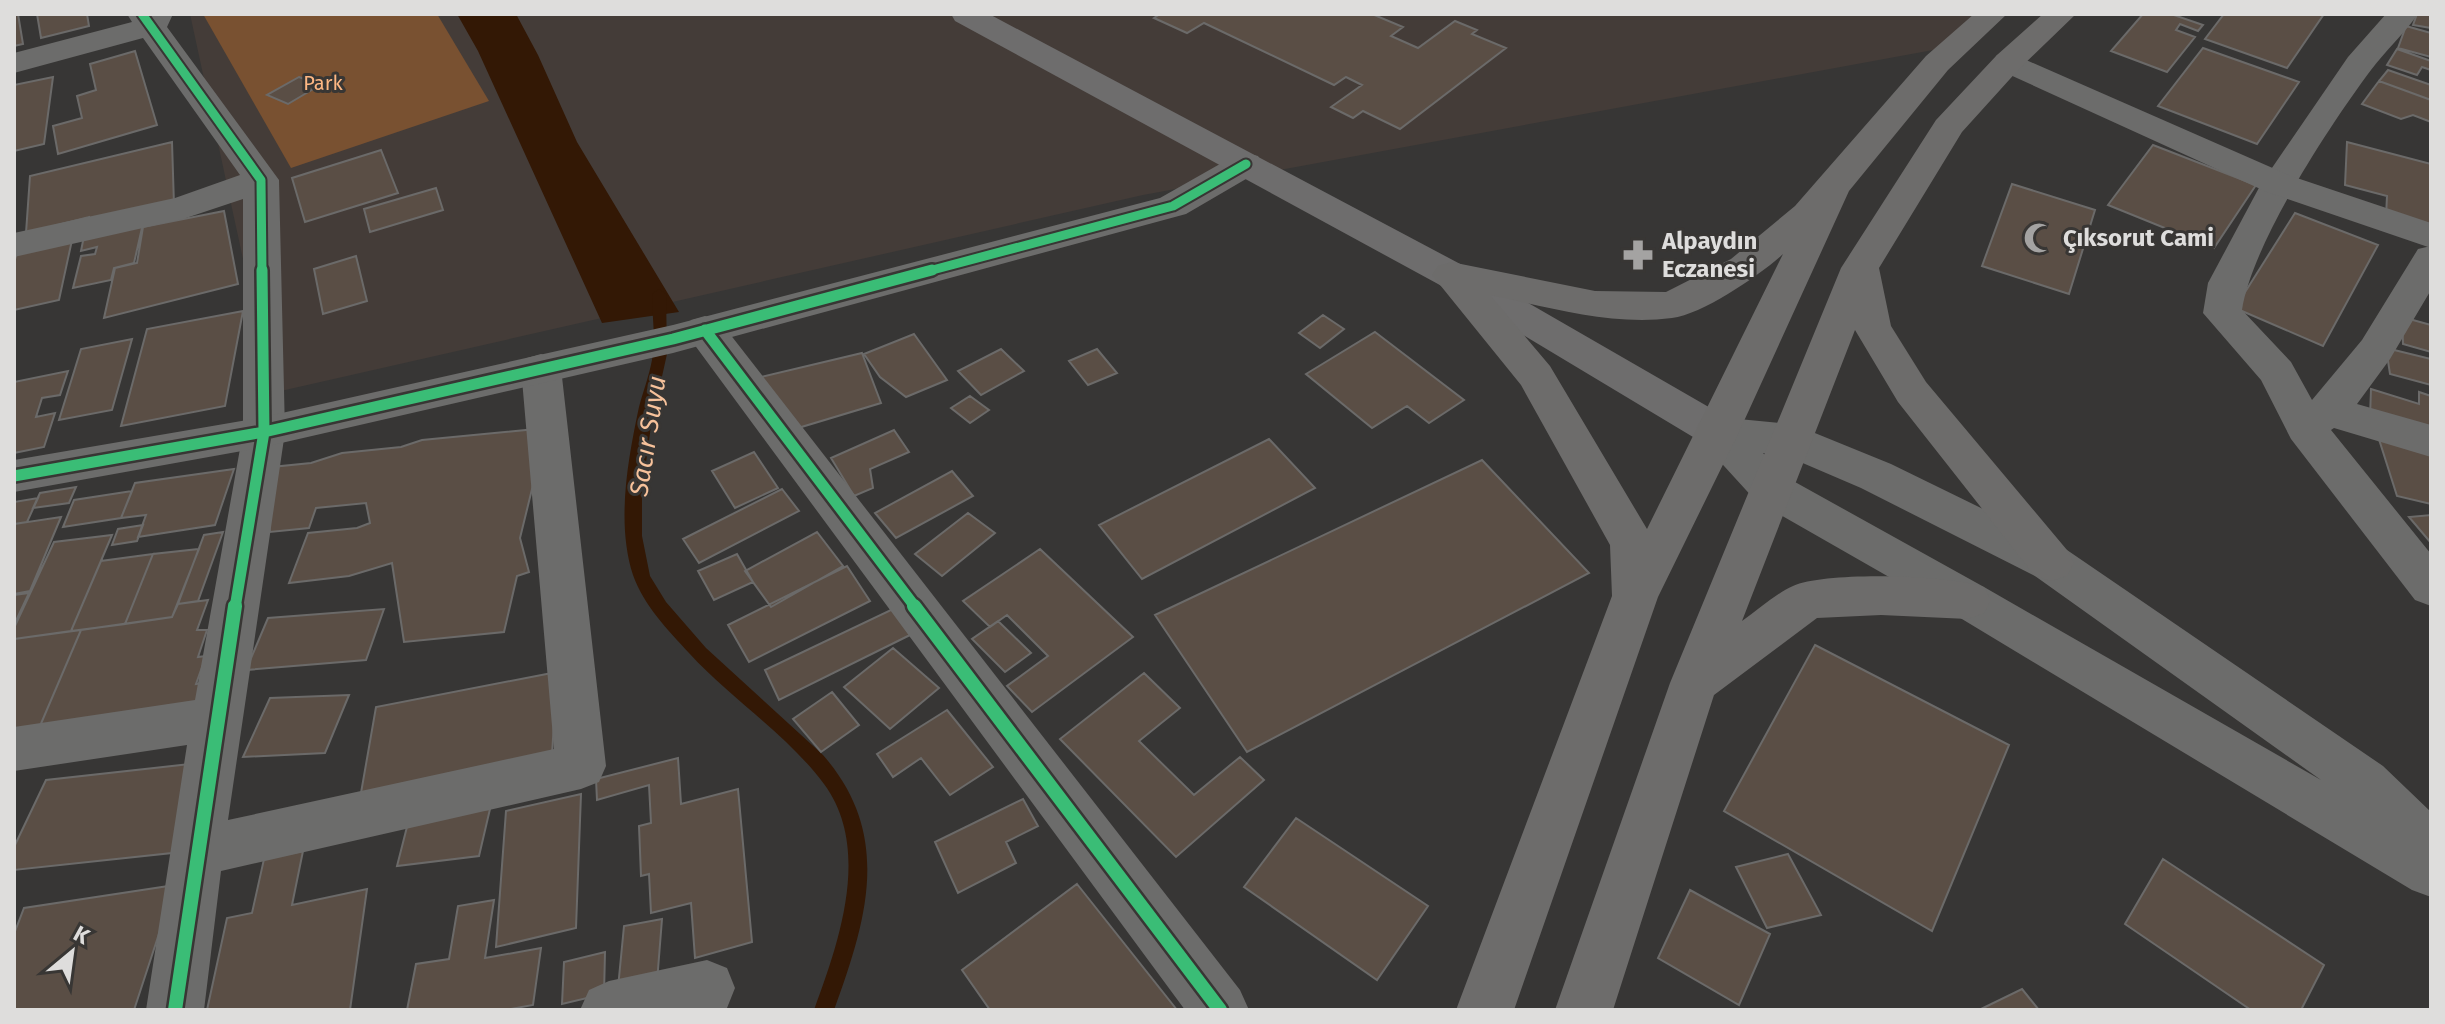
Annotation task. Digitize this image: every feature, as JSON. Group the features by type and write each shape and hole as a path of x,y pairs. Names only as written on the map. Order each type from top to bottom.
{"main road":[{"path":"966,14 1451,275 1718,432"},
{"path":"1451,275 1595,304 1672,305 1744,268 1833,188 1937,63 1992,14"},
{"path":"1584,1010 1694,683 1860,268 1948,127 2008,62 2061,14"},
{"path":"1485,1010 1635,597 1718,432 1833,188"},
{"path":"1860,268 1872,327 1912,392 2051,563"},
{"path":"1451,275 1536,376 1625,531 1632,544 1635,597"},
{"path":"1694,683 1807,600 1881,596 1968,600"}],"street":[{"path":"2403,14 2359,64 2279,184 2227,283 2222,313 2318,420 2431,587"},
{"path":"14,63 151,18 261,180 264,432 216,719 175,1010"},
{"path":"2008,62 2279,184 2431,236"},
{"path":"14,476 264,432 689,334 1173,206 1246,164"},
{"path":"14,245 183,208 261,180"},
{"path":"2318,420 2384,336 2431,258"},
{"path":"689,334 1220,1010"},
{"path":"199,851 581,766 541,368"},
{"path":"2318,420 2431,441"},
{"path":"1718,432 1790,440 1876,476 2051,563 2365,782 2431,847"},
{"path":"1718,432 1771,489 1968,600 2431,872"},
{"path":"14,749 216,719"},
{"path":"609,1010 707,988"}],"shaded area":[{"path":"190,14 1979,14 1944,48 1143,195 272,393"},
{"path":"457,14 516,14 577,142 679,312 602,323 478,51"}],"green space":[{"name":"Park","path":"203,14 437,14 489,101 291,168"}],"building":[{"path":"14,14 18,14 23,44 14,46"},
{"path":"37,14 87,14 89,26 41,38"},
{"path":"1160,14 1372,14 1403,27 1391,36 1418,48 1455,21 1477,30 1472,34 1506,48 1400,129 1363,111 1353,118 1331,107 1362,85 1346,77 1334,85 1204,23 1187,33 1154,18"},
{"path":"2143,14 2171,14 2203,25 2198,31 2180,24 2176,30 2195,37 2167,72 2111,51"},
{"path":"2224,14 2324,14 2287,68 2205,39"},
{"path":"2417,14 2431,14 2431,28 2413,25"},
{"path":"2406,26 2431,33 2431,57 2398,48"},
{"path":"2203,48 2299,82 2257,144 2158,106"},
{"path":"2397,49 2431,61 2431,70 2422,67 2417,75 2387,65"},
{"path":"135,51 157,125 58,154 53,126 82,118 77,96 96,90 90,64"},
{"path":"2388,70 2431,85 2431,100 2379,81"},
{"path":"53,77 44,144 14,151 14,85"},
{"path":"299,77 320,85 288,104 267,95"},
{"path":"2379,81 2431,100 2431,122 2413,115 2401,119 2362,104"},
{"path":"172,142 174,205 88,227 89,217 26,233 30,176"},
{"path":"2347,142 2431,164 2431,229 2386,217 2387,196 2345,185"},
{"path":"2153,145 2256,185 2214,248 2108,205"},
{"path":"381,150 398,193 305,222 292,178"},
{"name":"Çıksorut Cami","path":"2012,184 2095,210 2069,294 1982,266"},
{"path":"436,188 443,210 370,232 364,209"},
{"path":"224,211 238,284 104,318 115,268 137,263 143,227"},
{"path":"2295,213 2378,245 2323,346 2235,308"},
{"path":"144,219 134,263 114,268 111,280 73,288 81,256 95,254 97,247 81,251 85,231"},
{"path":"72,240 59,300 14,310 14,263 17,252"},
{"path":"356,256 367,301 323,314 314,269"},
{"path":"243,311 225,406 121,426 147,329"},
{"path":"1323,315 1344,329 1320,348 1299,333"},
{"path":"2402,317 2431,325 2431,352 2403,344"},
{"path":"1375,332 1464,400 1429,423 1407,406 1372,428 1306,374"},
{"path":"914,334 947,380 906,397 880,377 864,354"},
{"path":"132,339 112,410 59,420 81,349"},
{"path":"2386,348 2431,359 2431,385 2390,374"},
{"path":"1001,349 1024,371 981,395 958,371"},
{"path":"1097,349 1117,373 1088,385 1069,361"},
{"path":"862,353 881,403 798,428 757,378"},
{"path":"68,371 60,395 42,398 36,417 55,413 44,447 14,453 14,382"},
{"path":"2371,389 2419,404 2419,392 2431,396 2431,437 2370,417"},
{"path":"970,396 989,410 970,423 951,408"},
{"path":"547,428 520,538 529,572 517,576 504,632 404,642 392,563 349,576 289,583 308,533 357,528 370,523 366,503 316,508 309,528 270,532 262,468 311,463 342,453 401,447 422,440"},
{"path":"894,430 909,452 870,469 873,488 854,496 831,458"},
{"path":"2377,433 2431,444 2431,504 2397,496"},
{"path":"1269,439 1315,488 1142,579 1099,525"},
{"path":"754,452 778,488 735,508 712,471"},
{"path":"1482,460 1589,573 1247,752 1155,615"},
{"path":"234,469 215,525 138,537 146,515 121,518 135,483"},
{"path":"952,471 973,496 896,538 875,513"},
{"path":"76,487 69,503 33,508 40,493"},
{"path":"782,489 799,511 699,563 683,539"},
{"path":"132,491 121,518 63,527 74,500"},
{"path":"38,498 27,522 14,524 14,502"},
{"path":"968,513 995,533 942,576 915,554"},
{"path":"2431,515 2431,543 2409,517"},
{"path":"61,517 30,591 14,594 14,524"},
{"path":"143,525 137,541 112,545 118,529"},
{"path":"223,532 198,601 178,604 204,535"},
{"path":"817,532 843,566 771,607 745,571"},
{"path":"112,535 71,631 14,639 14,628 54,542"},
{"path":"199,549 172,617 125,624 153,554"},
{"path":"1040,549 1133,637 1032,712 1007,686 1048,656 1007,615 990,627 963,601"},
{"path":"153,554 125,624 71,631 101,561"},
{"path":"737,554 753,582 714,600 698,571"},
{"path":"847,566 870,601 749,662 728,625"},
{"path":"29,593 14,625 14,595"},
{"path":"208,600 197,630 207,630 198,657 206,656 196,684 204,683 192,718 34,740 81,630 172,617 178,604"},
{"path":"384,609 366,660 246,670 268,618"},
{"path":"893,609 910,635 779,700 765,670"},
{"path":"998,621 1031,653 1005,672 972,639"},
{"path":"81,630 34,740 14,743 14,639"},
{"path":"1815,645 2009,745 1932,931 1724,811"},
{"path":"893,648 939,688 890,729 844,687"},
{"path":"557,672 552,755 354,833 376,707"},
{"path":"1144,673 1180,708 1139,741 1194,795 1240,757 1264,780 1176,857 1060,739"},
{"path":"832,692 859,725 821,752 793,719"},
{"path":"349,695 325,753 243,757 270,698"},
{"path":"947,710 993,767 950,795 921,758 893,777 877,754"},
{"path":"678,758 681,804 738,789 752,942 695,958 691,903 651,913 649,874 641,876 639,826 651,823 649,785 597,800 596,779"},
{"path":"208,762 172,853 14,870 14,847 46,780"},
{"path":"581,794 576,928 496,947 506,811"},
{"path":"1023,799 1038,826 1006,842 1016,863 958,893 935,842"},
{"path":"490,809 479,856 397,866 409,819"},
{"path":"1296,818 1428,906 1377,980 1244,887"},
{"path":"303,851 292,905 367,889 350,1010 207,1010 227,918 252,913 264,859"},
{"path":"1788,854 1821,915 1767,928 1736,867"},
{"path":"2163,859 2324,965 2301,1010 2251,1010 2125,924"},
{"path":"1077,884 1177,1010 990,1010 962,970"},
{"path":"175,885 134,1010 14,1010 14,934 24,908"},
{"path":"1690,890 1770,934 1739,1005 1658,958"},
{"path":"494,900 485,958 541,948 533,1005 505,1010 407,1010 416,964 449,959 458,906"},
{"path":"662,919 657,982 618,988 624,926"},
{"path":"605,952 604,994 562,1004 564,962"},
{"path":"2022,989 2039,1010 1979,1010"}],"waterway":[{"name":"Sacır Suyu","path":"659,294 660,354 643,426 634,492 637,557 647,587 667,617 716,669 816,761 846,803 855,831 858,861 856,892 843,955 824,1010"}],"cycle path":[{"path":"142,14 261,180 264,432 216,719 175,1010"},
{"path":"14,476 264,432 673,339 1173,206 1246,164"},
{"path":"705,330 1220,1010"}],"place":[{"name":"Çıksorut Cami","path":"2039,238"},
{"name":"Alpaydın Eczanesi","path":"1638,255"}]}
